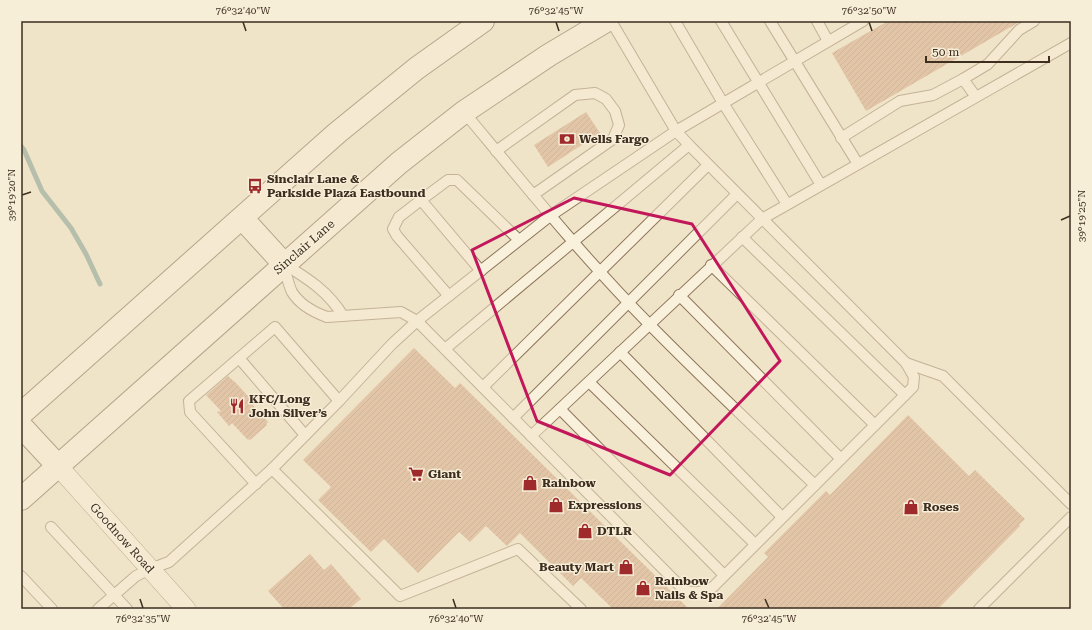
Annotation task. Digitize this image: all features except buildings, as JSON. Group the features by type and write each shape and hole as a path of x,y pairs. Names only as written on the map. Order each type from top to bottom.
{"street":[{"path":"21,414 337,133 429,59 483,21"},
{"name":"Sinclair Lane","path":"21,499 399,163 464,112 549,54 606,21"},
{"path":"242,218 284,264"},
{"path":"21,426 58,466"},
{"name":"Goodnow Road","path":"58,466 186,609"}],"lane":[{"path":"284,264 292,291 304,306 327,317 401,312 417,321 684,590 697,593 713,587 913,387 914,377 906,363 689,146 676,131 611,21"},
{"path":"675,21 723,103 787,204"},
{"path":"721,21 821,185"},
{"path":"770,21 858,164"},
{"path":"817,21 828,41"},
{"path":"98,609 136,576 169,562 272,469 339,402 392,344 417,321 550,216 676,131 863,21"},
{"path":"841,138 900,101 933,95 988,64 1019,30 1034,21"},
{"path":"531,436 679,295 762,219 1071,43"},
{"path":"963,79 976,97"},
{"path":"496,151 575,96 595,93 606,99 616,111 619,125 613,139 533,195"},
{"path":"464,112 550,216 649,325 815,485"},
{"path":"445,349 689,146"},
{"path":"483,387 708,165"},
{"path":"450,296 397,236 394,229 399,217 448,180 458,180 519,240"},
{"path":"513,418 737,194"},
{"path":"421,200 481,271"},
{"path":"742,237 905,395"},
{"path":"284,264 306,277 328,296 343,316"},
{"path":"711,266 875,425"},
{"path":"679,295 841,459"},
{"path":"256,484 190,412 189,401 275,327 339,402"},
{"path":"620,352 782,517"},
{"path":"239,358 305,435"},
{"path":"906,363 943,376 1071,504"},
{"path":"589,382 756,544"},
{"path":"560,409 724,575"},
{"path":"272,469 400,596 518,549 581,609"},
{"path":"979,609 1071,517"},
{"path":"51,528 127,609"},
{"path":"21,576 52,609"}],"highlighted area":[{"path":"574,198 692,224 780,361 670,475 537,421 472,250"}],"waterway":[{"path":"21,146 42,191 71,228 86,254 100,284"}],"place":[{"name":"Wells Fargo","path":"567,139"},
{"name":"Sinclair Lane & Parkside Plaza Eastbound","path":"255,186"},
{"name":"KFC/Long John Silver’s","path":"237,406"},
{"name":"Giant","path":"416,474"},
{"name":"Rainbow","path":"530,483"},
{"name":"Expressions","path":"556,505"},
{"name":"Roses","path":"911,507"},
{"name":"DTLR","path":"585,531"},
{"name":"Beauty Mart","path":"626,567"},
{"name":"Rainbow Nails & Spa","path":"643,588"}]}
